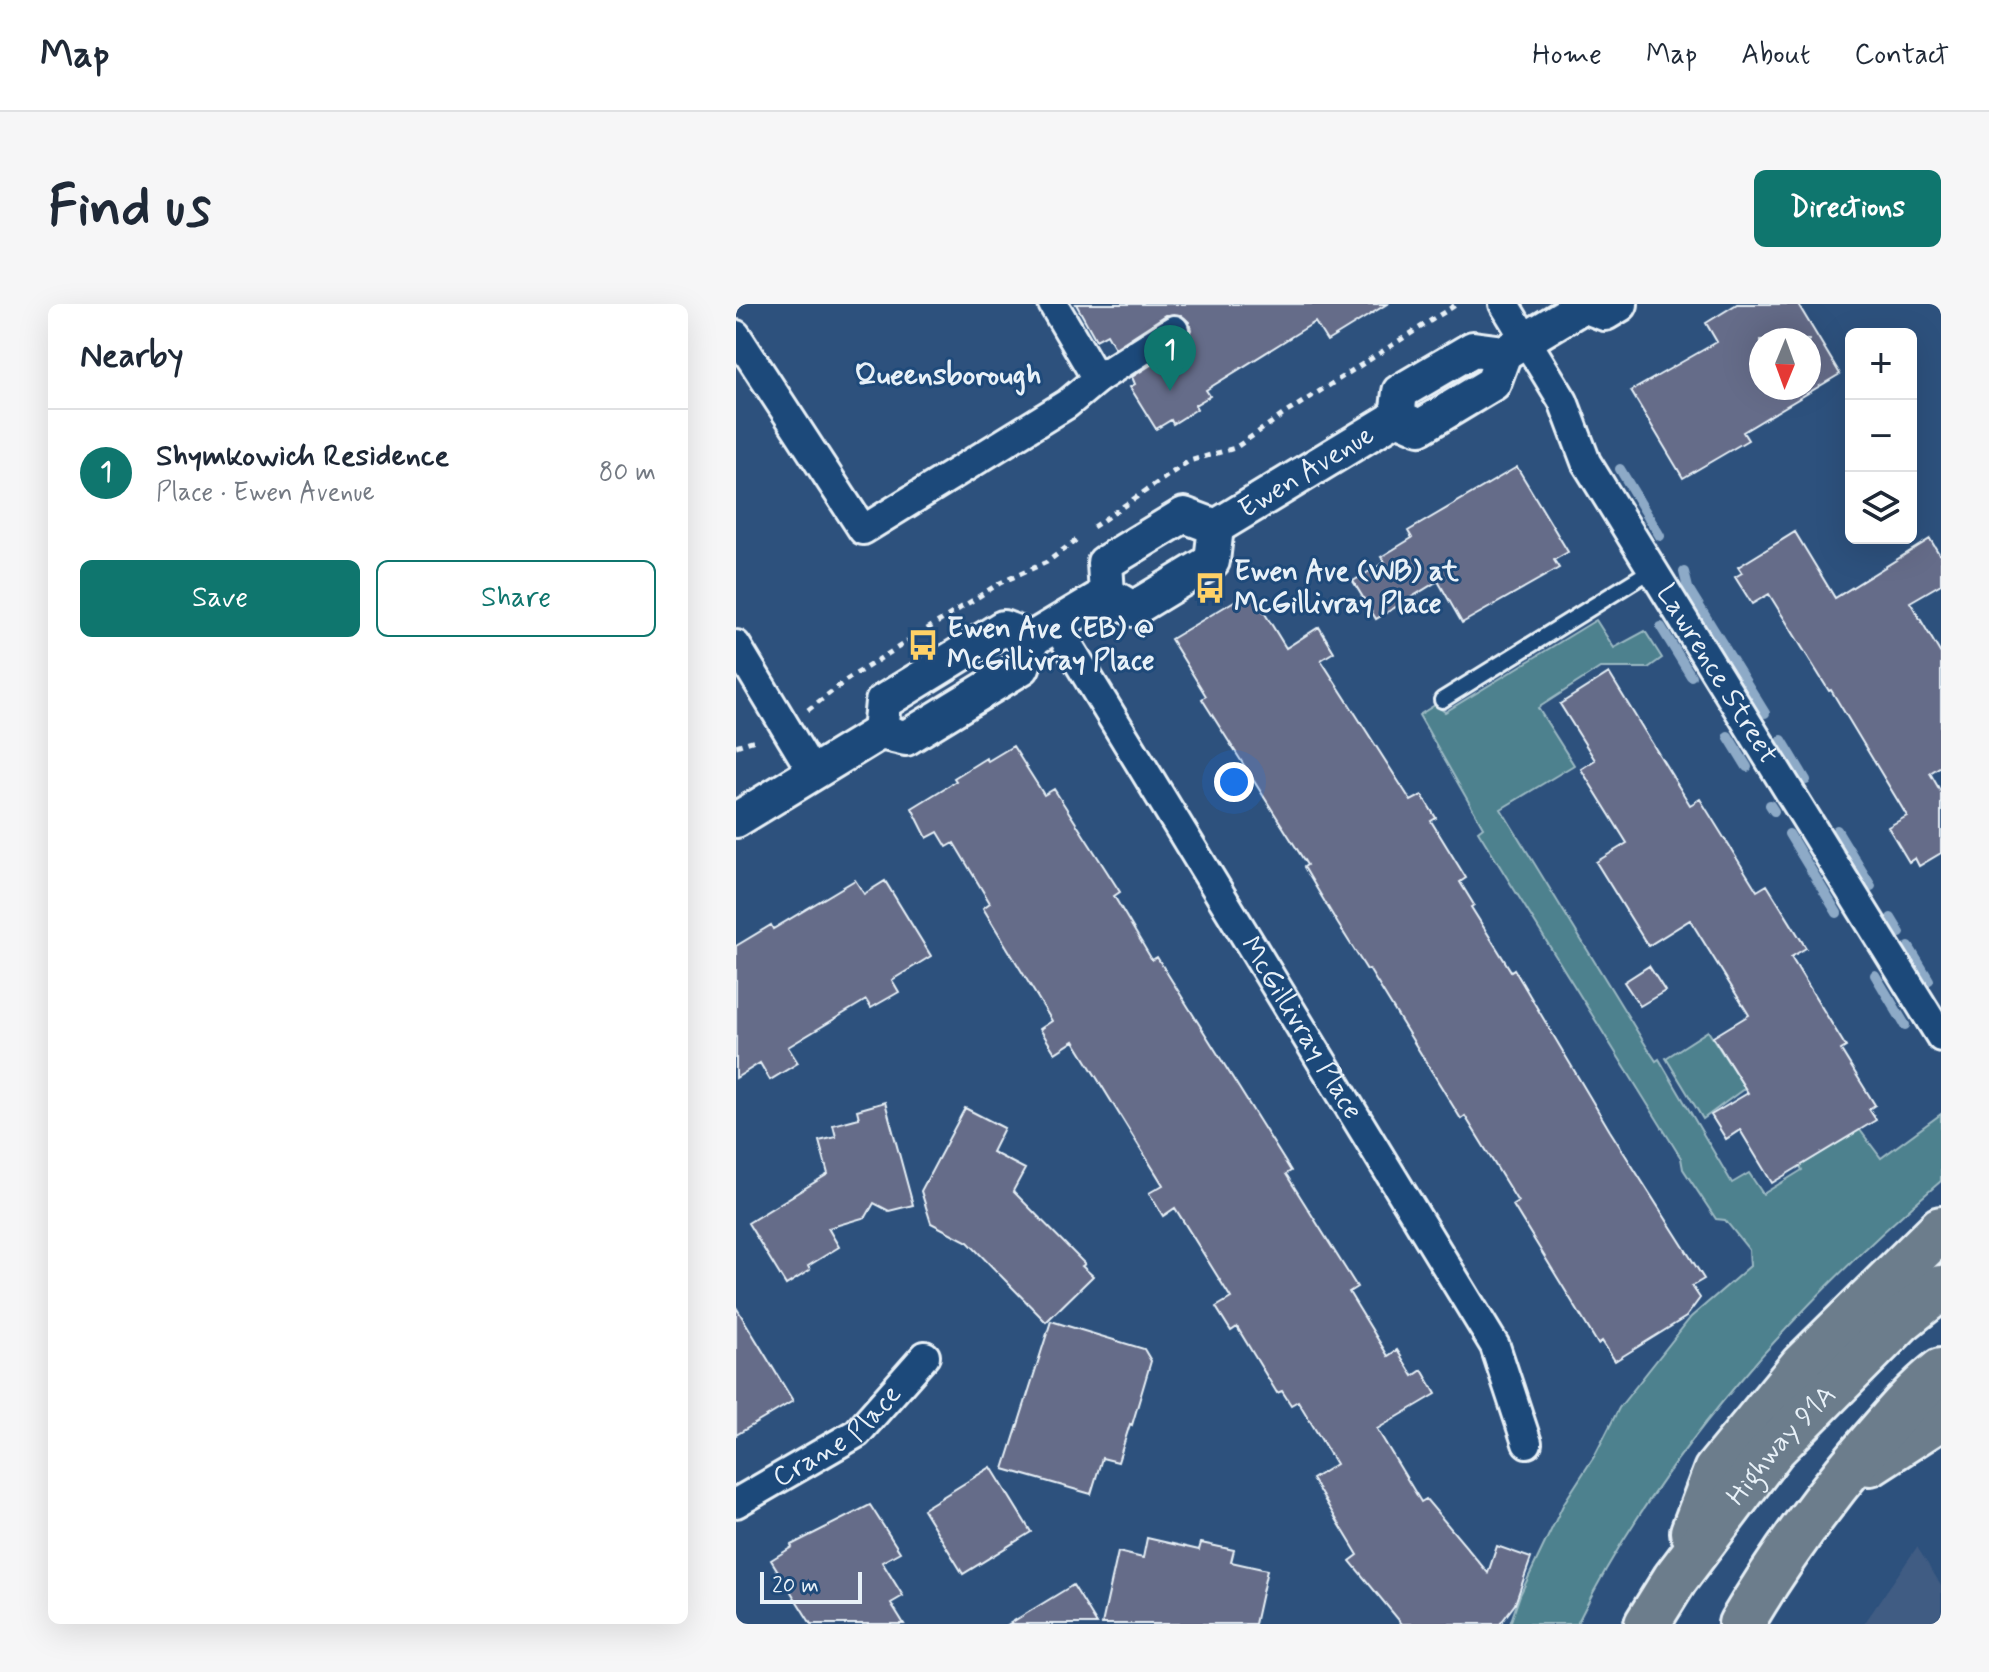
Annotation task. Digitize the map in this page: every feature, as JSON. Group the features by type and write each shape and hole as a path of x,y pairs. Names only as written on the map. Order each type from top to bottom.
{"highway":[{"path":"1675,1579 1716,1471 1802,1366 1941,1229"},
{"name":"Highway 91A","path":"1647,1624 1675,1579 1773,1449 1901,1320 1941,1288"},
{"path":"1741,1624 1759,1593 1837,1483 1913,1394 1941,1371"},
{"path":"1837,1483 1941,1417"}],"street":[{"path":"1053,304 1097,379"},
{"name":"Lawrence Street","path":"1504,304 1515,346 1563,401 1586,462 1941,1037"},
{"path":"1515,346 1584,305 1605,313 1620,304"},
{"path":"736,335 863,530 1067,404 1097,379 1174,330"},
{"name":"Ewen Avenue","path":"1216,527 1397,417 1400,392 1473,349 1515,346"},
{"name":"Ewen Avenue","path":"1184,515 1216,527 1212,561 1173,585 1133,609 1107,594 1105,563 1184,515"},
{"path":"736,820 880,732 883,702 1003,628 1044,632 1107,594"},
{"name":"McGillivray Place","path":"1044,632 1495,1346 1527,1443"},
{"path":"736,645 813,773"},
{"name":"Crane Place","path":"736,1503 857,1433 925,1356"}],"lane":[{"path":"1442,700 1653,569"}],"path":[{"path":"736,746 766,737"}],"shaded area":[{"path":"1917,1547 1941,1585 1941,1624 1864,1624"}],"green space":[{"path":"1596,620 1614,648 1645,631 1662,658 1648,668 1600,668 1538,708 1574,765 1501,809 1648,1049 1656,1061 1659,1059 1732,1183 1749,1173 1763,1194 1802,1170 1800,1166 1860,1130 1881,1158 1941,1114 1941,1181 1836,1278 1737,1384 1649,1500 1577,1624 1510,1624 1520,1595 1564,1503 1595,1455 1619,1408 1691,1317 1750,1266 1749,1250 1725,1220 1716,1219 1683,1169 1681,1158 1478,831 1483,827 1419,715 1435,705 1445,712"},
{"path":"1708,1031 1745,1088 1703,1119 1666,1058"}],"building":[{"path":"1076,304 1387,304 1327,341 1315,322 1206,390 1210,396 1195,405 1197,409 1173,424 1171,420 1156,429 1130,387 1135,384 1132,377 1184,344 1191,330 1189,322 1181,315 1166,315 1115,348 1107,334 1096,340"},
{"path":"1737,304 1798,304 1812,328 1749,328 1749,400 1797,400 1743,432 1748,440 1683,478 1631,391 1717,342 1706,323"},
{"path":"1821,342 1840,374 1821,385"},
{"path":"1517,467 1568,552 1554,560 1559,568 1462,623 1438,581 1376,619 1353,581 1385,562 1381,557 1412,538 1408,531"},
{"path":"1795,532 1835,598 1930,539 1941,557 1941,584 1910,602 1941,654 1941,766 1930,773 1941,792 1941,853 1919,866 1915,858 1909,862 1888,827 1907,816 1831,690 1769,594 1752,604 1735,577 1742,573 1738,567"},
{"path":"1251,591 1286,648 1319,627 1334,652 1321,660 1411,801 1422,795 1436,818 1431,821 1466,878 1460,882 1474,905 1471,907 1511,971 1514,969 1610,1131 1704,1279 1692,1286 1700,1298 1686,1317 1615,1361 1602,1341 1598,1344 1513,1205 1518,1202 1465,1116 1461,1119 1338,924 1304,867 1307,865 1202,699 1206,696 1171,639"},
{"path":"1609,673 1690,805 1700,799 1757,891 1767,885 1806,948 1791,957 1846,1047 1841,1050 1875,1105 1869,1109 1876,1120 1772,1183 1740,1130 1726,1139 1711,1115 1748,1093 1713,1037 1749,1015 1690,920 1648,946 1596,862 1627,843 1581,769 1595,760 1560,704"},
{"path":"1013,746 1044,795 1054,789 1120,892 1114,896 1152,960 1157,957 1291,1171 1286,1174 1357,1287 1349,1292 1388,1356 1397,1350 1413,1376 1422,1370 1436,1394 1377,1429 1421,1502 1426,1499 1488,1573 1497,1546 1531,1558 1515,1604 1500,1624 1402,1624 1350,1561 1358,1555 1312,1479 1336,1464 1298,1401 1291,1405 1282,1391 1277,1393 1237,1327 1231,1331 1216,1307 1231,1298 1175,1208 1163,1216 1149,1193 1163,1185 1074,1041 1055,1053 1040,1029 1052,1021 983,908 990,903 954,843 947,847 938,832 927,838 912,808 986,758 988,761"},
{"path":"855,880 864,894 885,881 931,956 892,980 899,992 871,1008 866,1000 788,1047 798,1063 770,1080 760,1063 736,1078 736,946 771,925 773,929"},
{"path":"1649,966 1665,991 1640,1006 1624,982"},
{"path":"885,1102 913,1205 889,1211 874,1203 866,1217 828,1228 839,1247 808,1266 810,1270 786,1285 748,1223 828,1174 819,1141 836,1137 833,1125 859,1118 857,1110"},
{"path":"965,1108 1004,1128 992,1152 1025,1169 1013,1191 1093,1276 1046,1322 968,1242 931,1223 921,1191"},
{"path":"736,1307 793,1401 736,1435"},
{"path":"1051,1321 1144,1349 1151,1361 1118,1462 1102,1458 1091,1494 1004,1469"},
{"path":"991,1467 1031,1532 963,1574 923,1509"},
{"path":"870,1505 900,1552 882,1562 903,1596 891,1603 904,1624 811,1624 771,1560 791,1545"},
{"path":"1147,1538 1199,1550 1201,1543 1234,1550 1231,1562 1267,1570 1255,1624 1102,1624 1118,1552 1143,1558"},
{"path":"1073,1585 1097,1624 1009,1624"}],"waterway":[{"path":"1620,469 1660,536"},
{"path":"1684,572 1688,588 1765,713"},
{"path":"1661,627 1691,676"},
{"path":"1728,736 1747,767"},
{"path":"1782,740 1806,780"},
{"path":"1770,805 1774,811"},
{"path":"1837,830 1871,886"},
{"path":"1789,834 1837,913"},
{"path":"1891,918 1900,933"},
{"path":"1909,947 1929,980"},
{"path":"1875,975 1905,1025"}],"place":[{"name":"Shymkowich Residence","path":"1170,391"},
{"name":"Ewen Ave (WB) at McGillivray Place","path":"1210,588"},
{"name":"Ewen Ave (EB) @ McGillivray Place","path":"923,645"}],"district":[{"name":"Queensborough","path":"948,375"}]}
